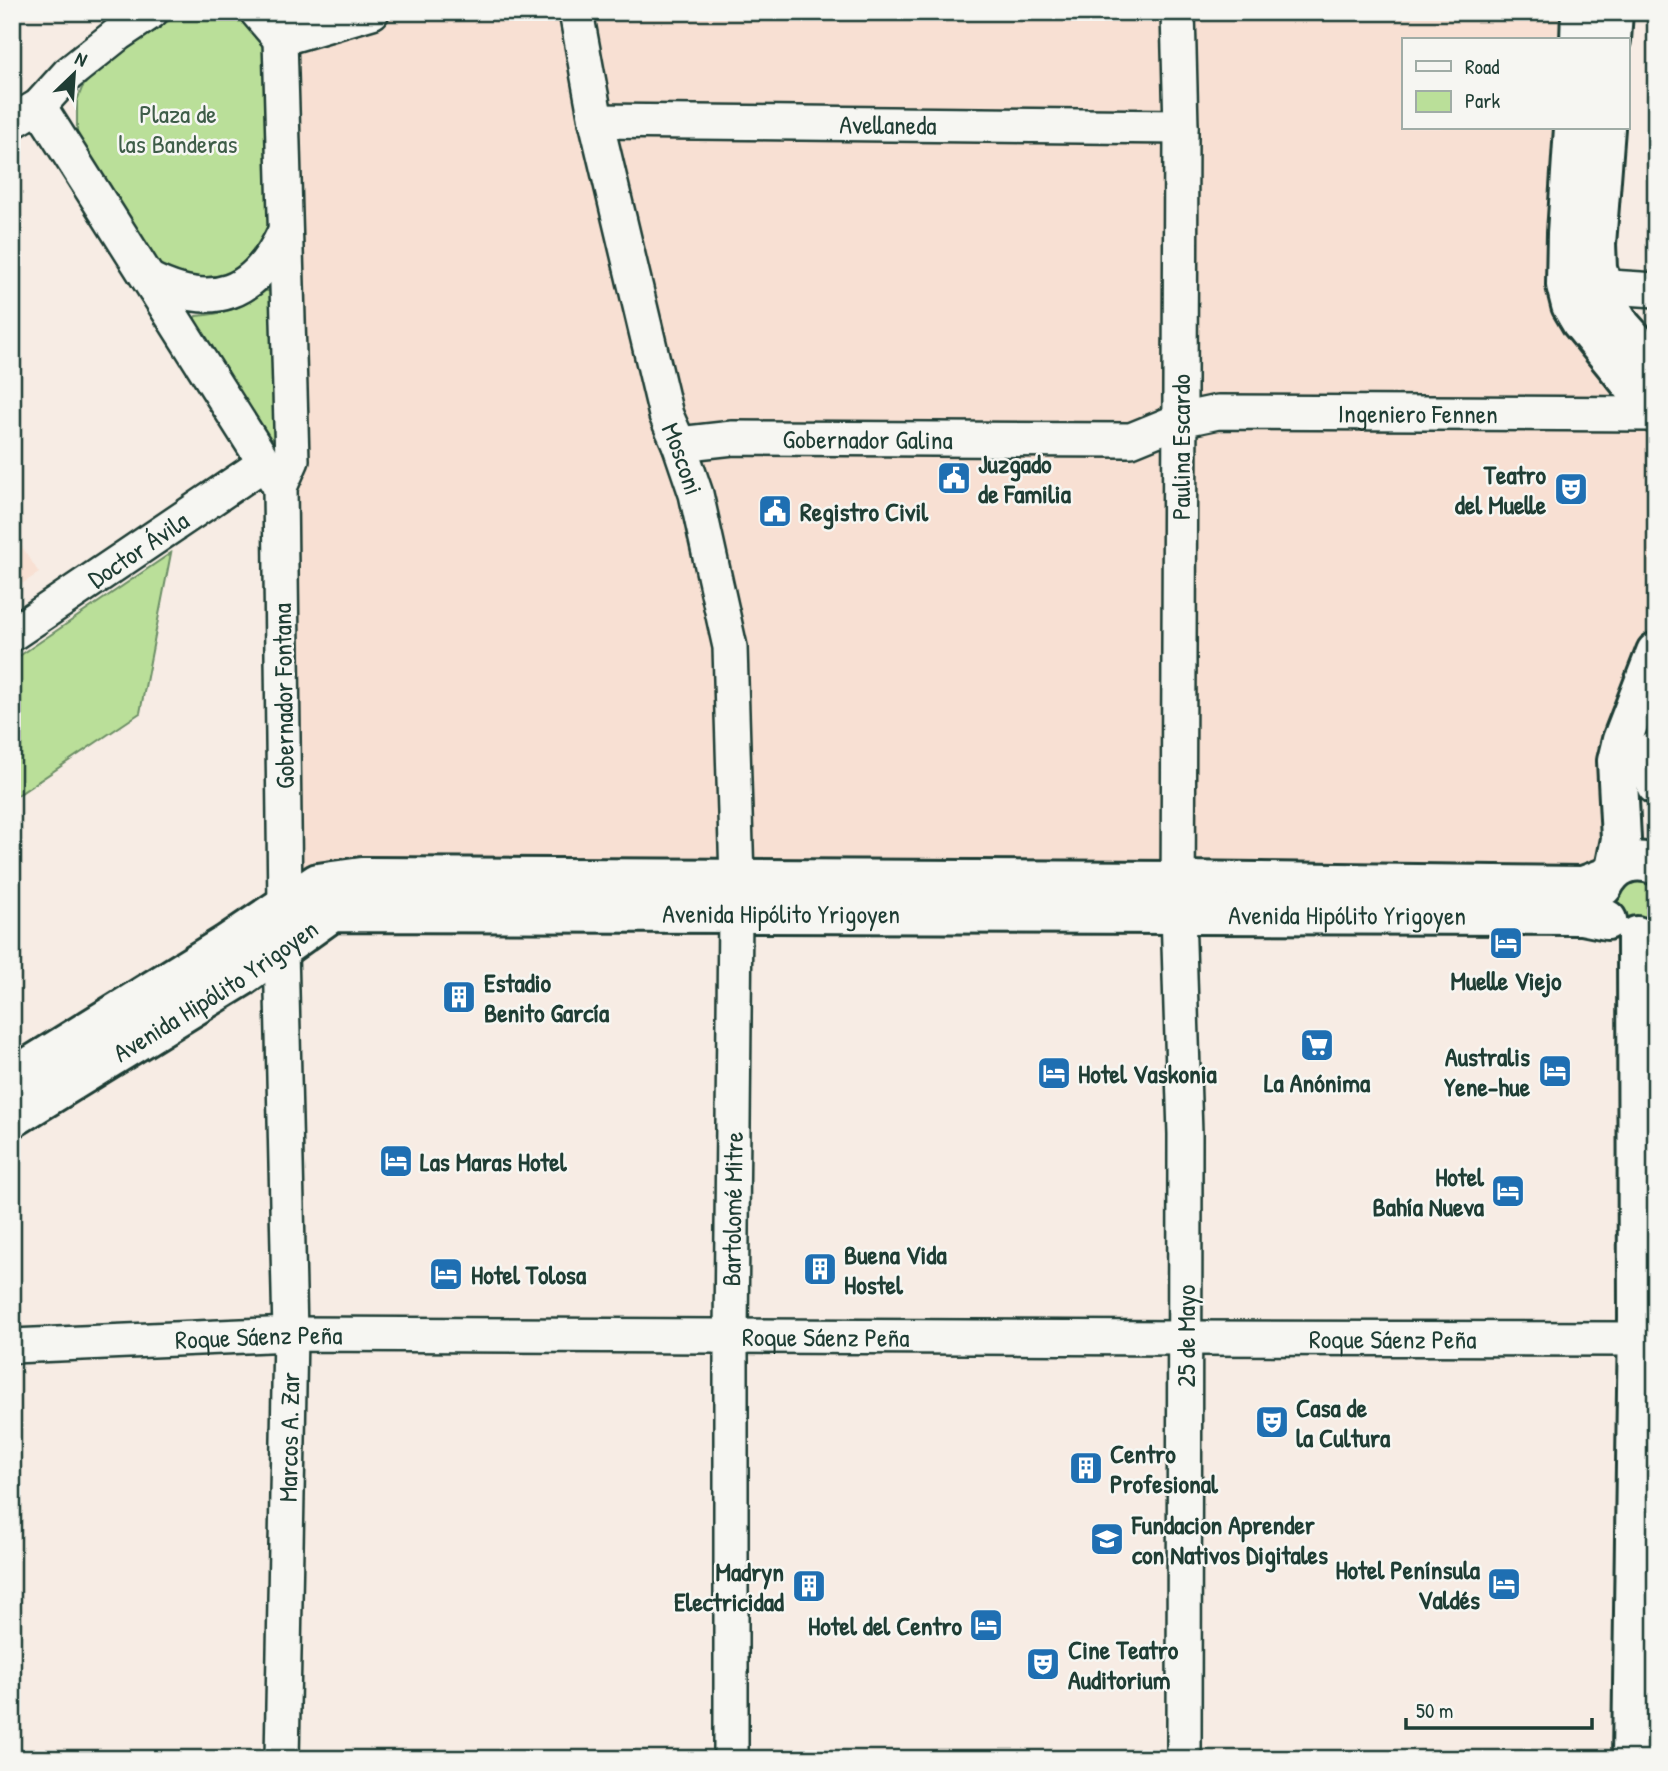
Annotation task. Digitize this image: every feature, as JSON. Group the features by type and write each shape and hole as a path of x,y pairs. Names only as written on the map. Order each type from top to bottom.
{"main road":[{"path":"1580,38 1581,12"},
{"path":"1611,38 1613,12"},
{"path":"1574,130 1567,233 1584,285 1608,304 1621,326 1656,365"},
{"path":"1605,130 1597,270 1571,305 1581,323 1656,414"},
{"path":"1632,1759 1638,1339 1634,929 1602,910 1601,899 1602,888 1611,873 1621,839 1617,761 1622,740 1656,652"},
{"path":"1656,751 1656,785"},
{"name":"Avenida Hipólito Yrigoyen","path":"12,1078 226,945 318,883 362,877 736,895 1178,897 1583,886 1611,873 1624,863 1646,862 1656,866"},
{"name":"Avenida Hipólito Yrigoyen","path":"12,1118 241,977 332,912 736,895"},
{"name":"Avenida Hipólito Yrigoyen","path":"1178,897 1583,915 1634,929"}],"street":[{"path":"151,12 112,23 68,74 26,114 149,279 273,475"},
{"path":"257,12 282,26 372,12"},
{"name":"Mosconi","path":"576,12 596,121 666,415 679,443 696,494 730,647 736,895"},
{"name":"Paulina Escardo","path":"1178,12 1181,127 1178,897"},
{"name":"Gobernador Fontana","path":"282,26 292,460 273,475 285,905"},
{"name":"Avellaneda","path":"596,121 1181,127"},
{"name":"Gobernador Fontana","path":"149,279 170,290 193,294 215,295 236,289 253,279 265,266 285,230"},
{"path":"1584,285 1656,290"},
{"name":"Ingeniero Fennen","path":"1180,421 1218,412 1656,414"},
{"name":"Gobernador Galina","path":"679,443 733,438 1131,440 1180,421"},
{"name":"Doctor Ávila","path":"12,634 273,475"},
{"name":"Bartolomé Mitre","path":"732,1759 731,1335 736,895"},
{"name":"25 de Mayo","path":"1178,897 1185,1134 1184,1759"},
{"name":"Marcos A. Zar","path":"282,1759 290,1334 281,949 285,905"},
{"name":"Roque Sáenz Peña","path":"12,1346 290,1334 1638,1339"}],"shaded area":[{"path":"284,12 1581,12 1580,38 1402,38 1402,130 1575,130 1656,414 1656,652 1615,869 285,905"},
{"path":"12,531 39,573 12,590"}],"green space":[{"name":"Plaza de las Banderas","path":"183,12 234,12 252,25 265,43 271,226 252,265 203,286 159,268 77,136 77,101 82,88 92,75 132,44"},
{"path":"265,291 273,293 278,449 269,446 194,319 196,316 233,309"},
{"path":"171,553 140,713 12,799 12,661"},
{"path":"1632,878 1648,881 1655,889 1656,909 1652,915 1641,920 1626,916 1617,903 1616,897"}],"place":[{"name":"Juzgado de Familia","path":"954,478"},
{"name":"Teatro del Muelle","path":"1571,489"},
{"name":"Registro Civil","path":"775,511"},
{"name":"Muelle Viejo","path":"1506,943"},
{"name":"Estadio Benito García","path":"459,997"},
{"name":"La Anónima","path":"1317,1045"},
{"name":"Australis Yene-hue","path":"1555,1071"},
{"name":"Hotel Vaskonia","path":"1054,1073"},
{"name":"Las Maras Hotel","path":"396,1161"},
{"name":"Hotel Bahía Nueva","path":"1508,1191"},
{"name":"Buena Vida Hostel","path":"820,1269"},
{"name":"Hotel Tolosa","path":"446,1274"},
{"name":"Casa de la Cultura","path":"1272,1422"},
{"name":"Centro Profesional","path":"1086,1468"},
{"name":"Fundacion Aprender con Nativos Digitales","path":"1107,1539"},
{"name":"Hotel Península Valdés","path":"1504,1584"},
{"name":"Madryn Electricidad","path":"809,1586"},
{"name":"Hotel del Centro","path":"986,1625"},
{"name":"Cine Teatro Auditorium","path":"1043,1664"}]}
